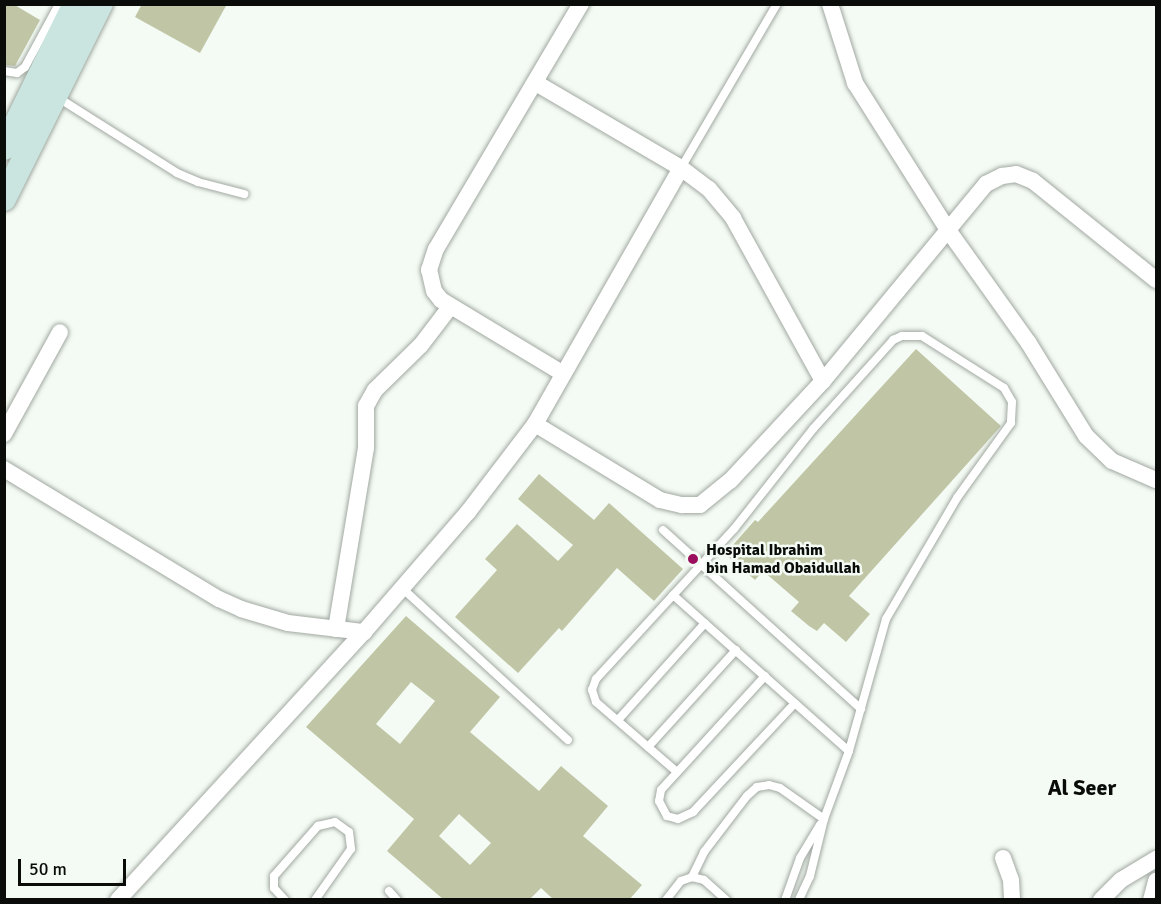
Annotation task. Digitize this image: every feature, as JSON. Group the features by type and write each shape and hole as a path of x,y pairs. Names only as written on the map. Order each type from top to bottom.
{"main road":[{"path":"4,148 75,4"},
{"path":"4,199 101,4"}],"street":[{"path":"562,373 450,307 434,291 430,281 431,259 581,4"},
{"path":"830,4 855,83 948,230 1028,342 1086,436 1112,461 1134,473 1156,480"},
{"path":"536,83 681,168 710,189 733,218 823,381"},
{"path":"118,900 364,632 468,512 535,424 562,373 681,168"},
{"path":"535,424 660,500 682,505 700,505 730,482 823,381 986,184 1002,176 1016,174 1033,181 1156,280"},
{"path":"336,628 366,448 366,406 375,390 421,345 450,307"},
{"path":"4,434 60,332"},
{"path":"4,469 219,598 264,617 364,632"},
{"path":"1003,858 1011,880 1012,900"},
{"path":"1101,900 1122,880 1156,859"},
{"path":"1151,900 1156,881"}],"lane":[{"path":"4,71 17,73 26,67 60,4"},
{"path":"681,168 777,4"},
{"path":"56,96 177,173 198,182 244,194"},
{"path":"677,772 596,702 593,684 749,510 813,429 893,340 902,336 922,336 1004,388 1012,402 1011,423 957,498 892,607 880,635 849,751 824,819 810,876 799,900"},
{"path":"663,530 861,709"},
{"path":"402,588 568,740"},
{"path":"673,595 849,751"},
{"path":"618,720 705,623"},
{"path":"648,747 736,650"},
{"path":"765,676 661,790 658,801 667,816 678,819 693,812 795,703"},
{"path":"692,877 704,852 757,787 769,785 780,788 824,819"},
{"path":"785,900 800,858 824,819"},
{"path":"285,900 274,888 274,876 318,826 335,822 349,832 351,849 315,900"},
{"path":"666,900 681,881 692,877 704,880 726,900"},
{"path":"389,891 397,900"}],"building":[{"path":"4,4 13,4 40,20 15,66 4,65"},
{"path":"142,4 227,4 200,53 135,17"},
{"path":"916,349 1001,426 849,596 870,614 846,642 824,623 817,631 809,626 791,611 799,602 763,571 755,580 725,554 755,520 758,522"},
{"path":"539,474 594,520 609,503 683,569 654,601 617,568 562,631 559,628 518,673 455,617 497,570 485,559 517,524 558,561 573,545 518,499"},
{"path":"406,616 500,697 470,732 539,791 561,766 608,806 583,836 642,885 629,900 554,900 541,888 529,900 444,900 387,851 414,819 306,727","holes":["411,682 435,701 400,744 376,724","459,814 491,843 470,865 439,836"]}],"place":[{"name":"Hospital Ibrahim bin Hamad Obaidullah","path":"693,559"}],"district":[{"name":"Al Seer","path":"1082,788"}]}
